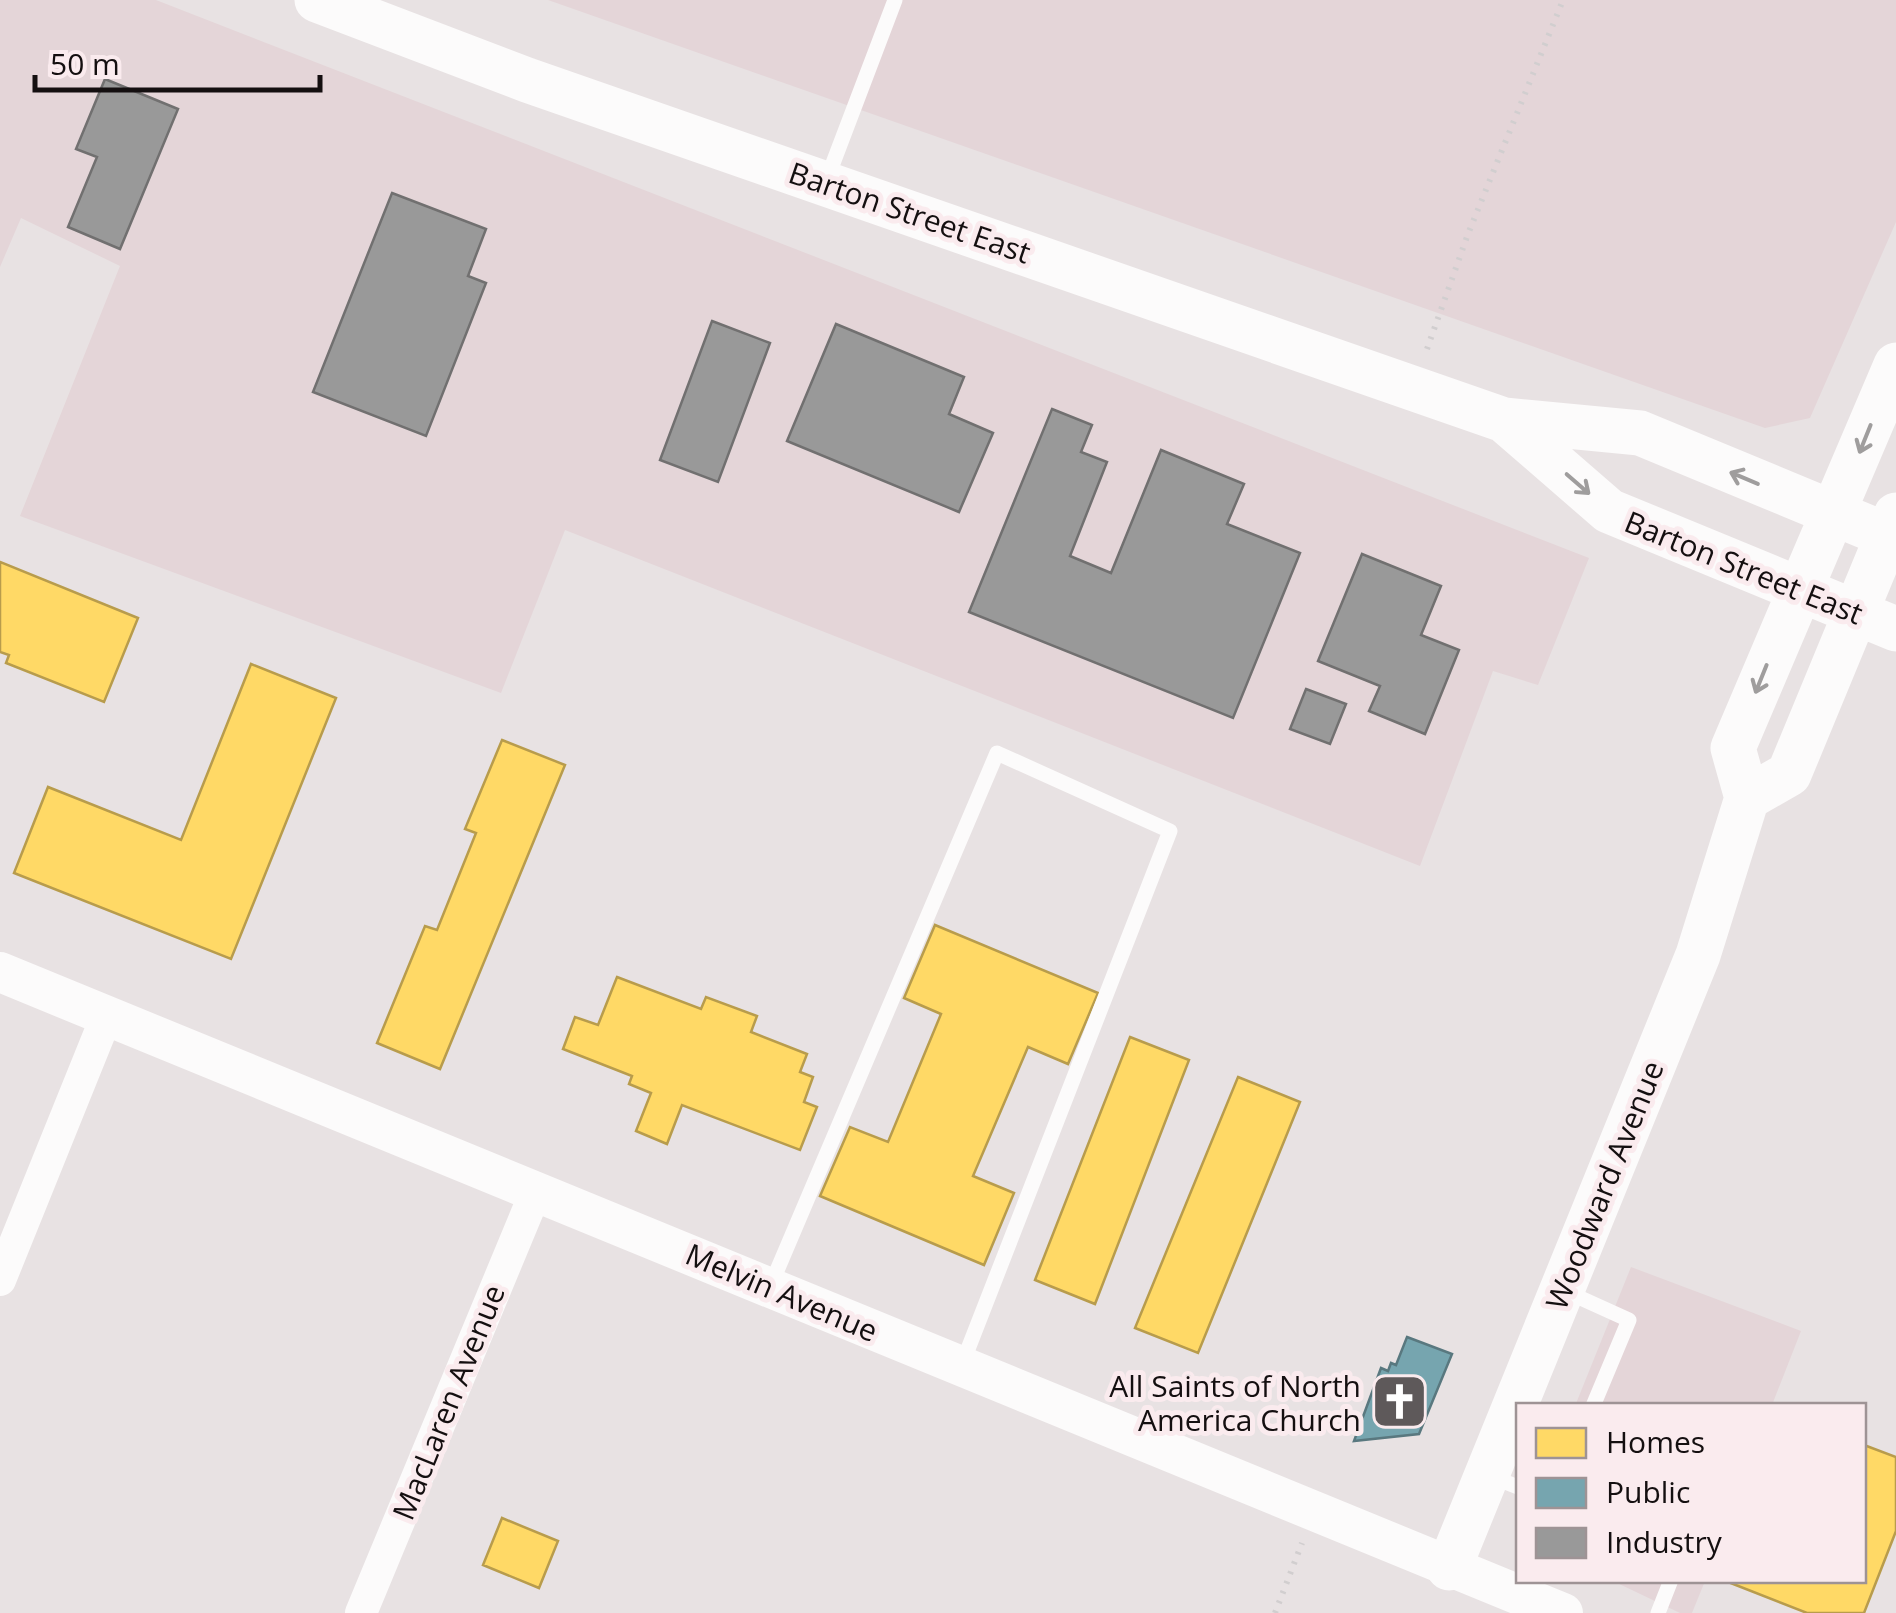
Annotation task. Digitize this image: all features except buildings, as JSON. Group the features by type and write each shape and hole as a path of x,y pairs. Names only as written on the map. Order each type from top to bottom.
{"main road":[{"name":"Barton Street East","path":"317,0 527,80 1504,420 1640,433 1836,513 1893,530"},
{"path":"1893,530 1876,621 1788,774 1748,798 1733,748 1896,365"},
{"name":"Barton Street East","path":"1504,420 1609,511 1876,621"},
{"name":"Woodward Avenue","path":"1526,1403 1561,1290 1698,955 1748,798"},
{"name":"Woodward Avenue","path":"1449,1568 1502,1481 1516,1436"}],"street":[{"name":"Melvin Avenue","path":"0,972 536,1190 1313,1514 1550,1603"},
{"path":"0,1280 107,1015"},
{"name":"MacLaren Avenue","path":"361,1613 536,1190"}],"lane":[{"path":"826,182 895,0"},
{"path":"770,1287 998,753 1170,830 961,1367"},
{"path":"1561,1290 1629,1320 1594,1403"},
{"path":"1601,1386 1609,1403"},
{"path":"1658,1613 1670,1583"}],"path":[{"path":"1415,389 1468,234 1563,0"},
{"path":"1275,1613 1313,1514"}],"shaded area":[{"path":"0,0 156,0 1589,558 1538,685 1493,671 1420,866 565,530 501,693 20,516 120,266 21,218 0,267"},
{"path":"548,0 1896,0 1896,222 1810,418 1765,428"},
{"path":"1631,1267 1801,1331 1773,1403 1576,1403"},
{"path":"1617,1583 1704,1583 1692,1613 1680,1613"}],"place":[{"name":"All Saints of North America Church","path":"1400,1402"}]}
